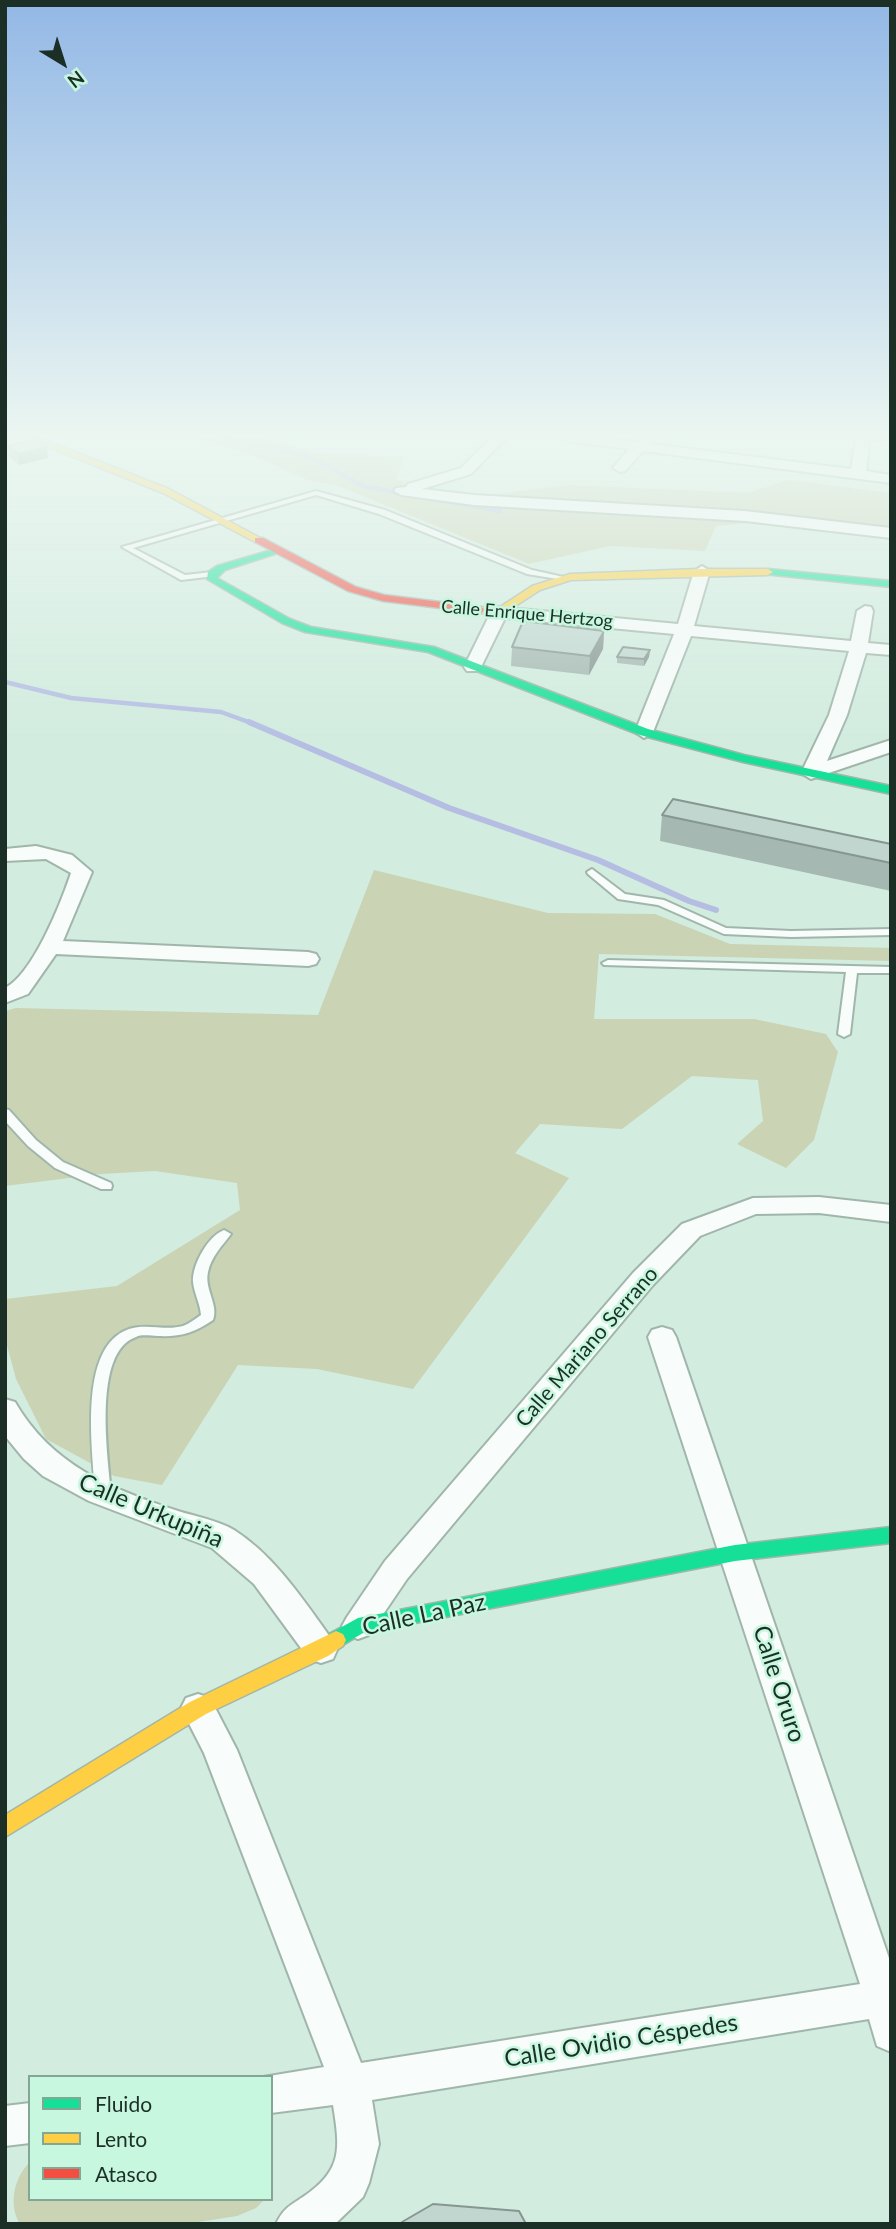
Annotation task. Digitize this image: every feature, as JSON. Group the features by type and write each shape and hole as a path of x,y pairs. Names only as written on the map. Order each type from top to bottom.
{"street":[{"name":"Calle Enrique Hertzog","path":"260,541 352,589 383,598 478,611 685,628 891,650"},
{"path":"279,551 221,568 212,574 212,579 309,631 430,649 644,732 891,790"},
{"path":"473,667 499,612 525,592 552,581 702,570 754,571 891,584"},
{"path":"644,732 685,628 702,570"},
{"path":"811,773 828,745 860,647 865,611"},
{"path":"811,773 891,746"},
{"path":"5,846 51,853 71,861 82,872 78,889 48,947 22,988 5,996"},
{"path":"5,855 27,850"},
{"path":"48,947 308,959"},
{"name":"Calle Mariano Serrano","path":"358,1626 405,1559 643,1279 691,1230 753,1206 819,1205 891,1214"},
{"name":"Calle Oruro","path":"662,1337 888,2010"},
{"name":"Calle Urkupiña","path":"5,1409 11,1423 25,1441 50,1465 79,1483 220,1536 248,1556 321,1650"},
{"name":"Calle La Paz","path":"5,1827 198,1708 321,1650 358,1626 735,1553 891,1535"},
{"path":"198,1708 220,1750 350,2084 359,2144 349,2183 320,2210 297,2224"},
{"name":"Calle Ovidio Céspedes","path":"273,2094 888,2010"},
{"path":"5,2126 28,2123"}],"lane":[{"path":"147,541 126,547 184,578 212,574"},
{"path":"454,541 530,572 568,579"},
{"path":"593,872 622,897 660,902 724,931 791,934 891,932"},
{"path":"608,963 891,970"},
{"path":"844,1034 852,969"},
{"path":"5,1113 32,1143 59,1165 106,1186"},
{"path":"103,1493 99,1387 105,1356 119,1338 133,1332 187,1330 208,1317 200,1279 208,1254 224,1234"}],"green space":[{"path":"473,541 709,541 705,551 610,546 529,564"},
{"path":"374,870 548,913 655,914 730,944 891,948 891,961 599,954 594,1019 754,1019 826,1034 838,1052 814,1140 786,1168 737,1144 763,1121 758,1080 692,1076 622,1129 540,1124 515,1153 569,1178 413,1389 317,1369 238,1365 162,1485 114,1476 46,1439 16,1379 5,1338 5,1299 117,1286 240,1210 237,1183 155,1171 101,1174 5,1186 5,1011 16,1008 318,1015"},
{"path":"28,2164 28,2201 263,2201 256,2208 237,2216 185,2224 20,2224 14,2208 14,2192"}],"building":[{"path":"523,621 604,631 590,656 512,647"},
{"path":"623,647 650,650 644,659 617,657"},
{"path":"673,799 891,844 891,863 662,815"},
{"path":"433,2204 519,2211 526,2224 403,2224 402,2222"}],"waterway":[{"path":"5,682 71,698 221,712 252,723"},
{"path":"252,723 449,808 598,860 689,901 716,910"}],"traffic: fast":[{"path":"279,551 221,568 212,574 212,579 286,621 309,630 430,649 644,732 743,758 891,790"},
{"path":"768,572 891,584"},
{"path":"336,1640 358,1626 735,1553 891,1535"}],"traffic: slow":[{"path":"481,610 499,612 536,588 570,577 768,572"},
{"path":"5,1827 198,1708 321,1650 336,1640"}],"traffic: jam":[{"path":"261,541 352,589 383,598 481,610"}]}
